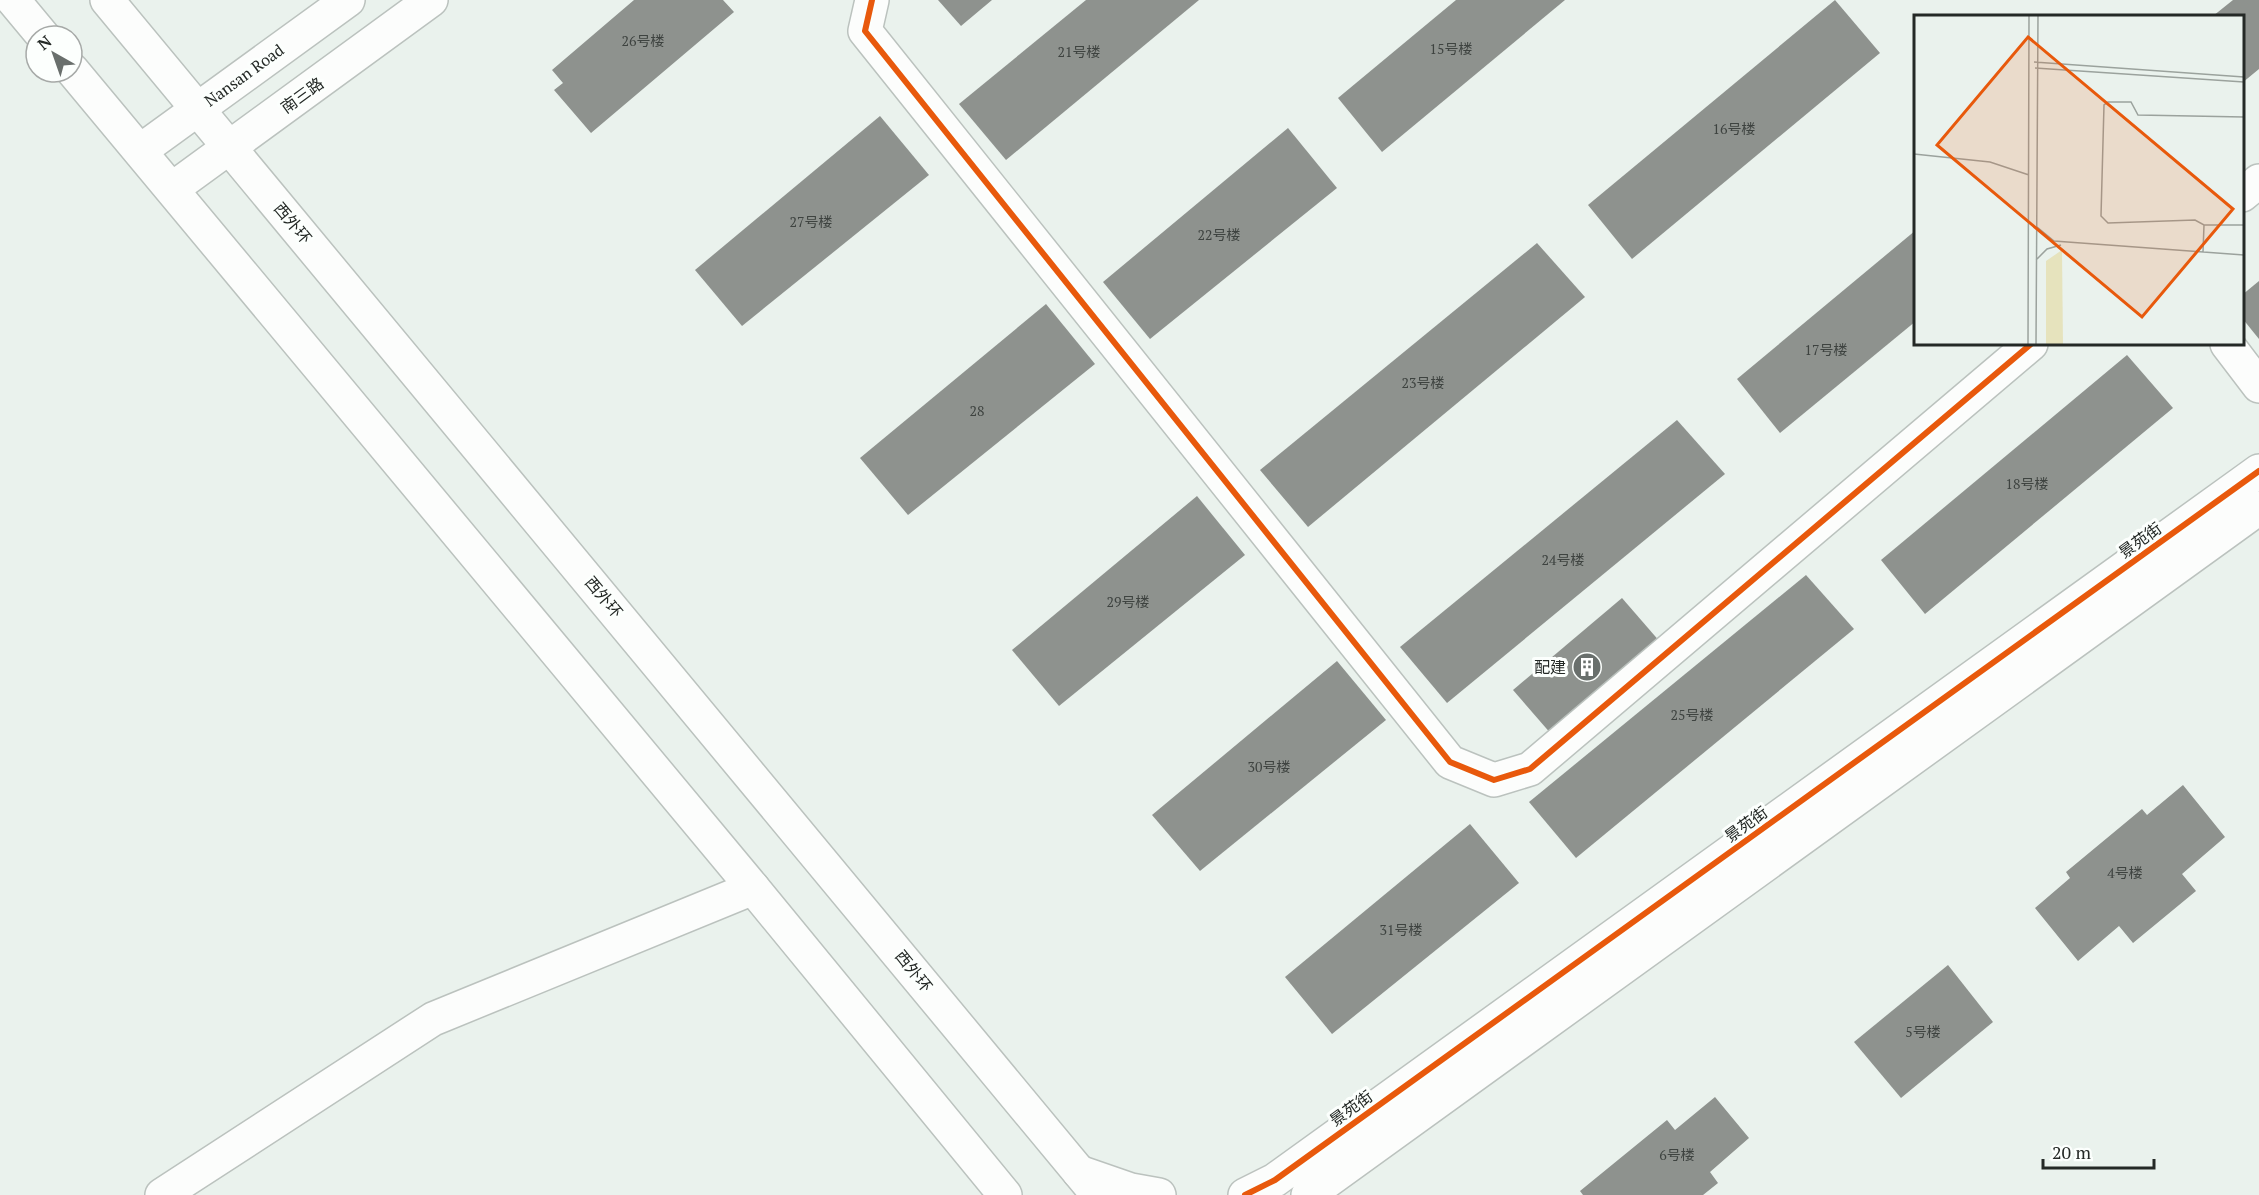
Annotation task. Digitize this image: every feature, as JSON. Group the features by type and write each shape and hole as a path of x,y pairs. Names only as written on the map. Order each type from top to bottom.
{"main road":[{"path":"13,0 34,24"},
{"name":"西外环","path":"107,0 1089,1184"},
{"name":"Nansan Road","path":"140,151 348,0"},
{"name":"南三路","path":"172,189 431,0"},
{"path":"872,0 865,31 1450,762 1494,780 1530,769 2030,345"},
{"path":"84,84 753,888 1005,1195"},
{"path":"2244,193 2259,181"},
{"path":"2228,345 2259,386"},
{"name":"景苑街","path":"1245,1195 1275,1180 2259,471"},
{"path":"1308,1195 2259,508"},
{"path":"162,1195 434,1018 753,888"},
{"path":"1089,1184 1159,1195"}],"building":[{"path":"634,0 723,0 734,12 591,133 554,90 563,83 552,70"},
{"path":"938,0 992,0 961,26"},
{"path":"1086,0 1199,0 1006,160 959,104"},
{"path":"1456,0 1565,0 1382,152 1338,98"},
{"path":"1835,0 1880,53 1632,259 1588,205"},
{"path":"2233,0 2259,0 2259,69 2244,81 2244,15 2214,15"},
{"path":"880,116 929,175 742,326 695,270"},
{"path":"1288,128 1337,188 1150,339 1103,282"},
{"path":"1914,232 1914,323 1780,433 1737,379"},
{"path":"1537,243 1585,297 1308,527 1260,470"},
{"path":"2259,281 2259,339 2244,320 2244,293"},
{"path":"1046,304 1095,364 908,515 860,458"},
{"path":"2127,355 2173,408 1925,614 1881,560"},
{"path":"1677,420 1725,474 1447,703 1400,647"},
{"path":"1197,496 1245,555 1059,706 1012,650"},
{"path":"1806,575 1854,629 1576,858 1529,802"},
{"name":"配建","path":"1622,598 1661,643 1552,735 1513,690"},
{"path":"1337,661 1386,720 1200,871 1152,815"},
{"path":"2183,785 2225,837 2182,874 2196,891 2133,943 2119,926 2078,961 2035,908 2070,878 2066,872 2142,809 2147,815"},
{"path":"1470,824 1519,883 1332,1034 1285,977"},
{"path":"1948,965 1993,1022 1901,1098 1854,1042"},
{"path":"1715,1097 1749,1138 1710,1172 1718,1183 1703,1195 1583,1195 1580,1191 1667,1120 1675,1130"}],"cycle path":[{"path":"872,0 865,31 1450,762 1494,780 1530,769 2030,345"},
{"path":"1245,1195 1275,1180 2259,471"}],"place":[{"name":"配建","path":"1587,667"}]}
